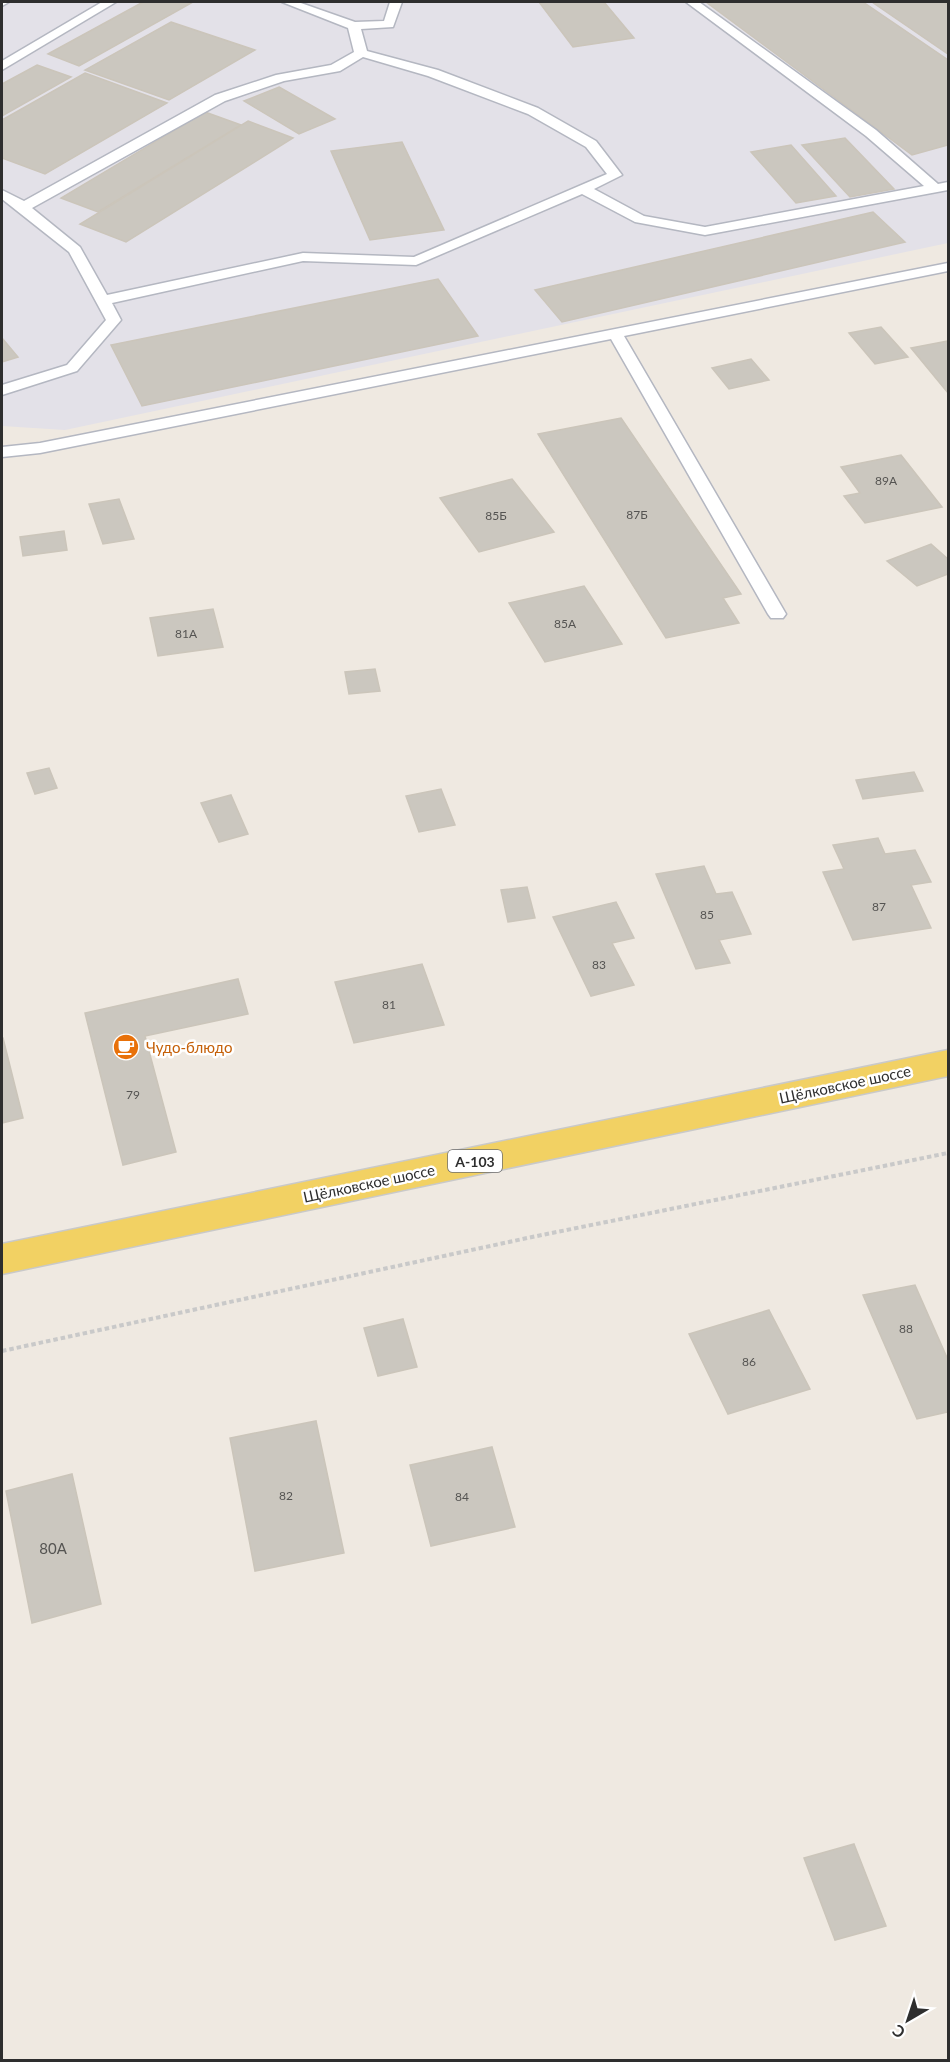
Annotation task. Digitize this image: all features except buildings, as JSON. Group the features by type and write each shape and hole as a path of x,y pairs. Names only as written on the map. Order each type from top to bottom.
{"main road":[{"name":"Щёлковское шоссе","path":"2,1259 948,1063"}],"lane":[{"path":"2,66 110,2"},
{"path":"288,2 354,26 389,24 396,2"},
{"path":"692,2 942,187"},
{"path":"354,26 361,53"},
{"path":"23,207 220,98 280,78 335,68 361,53 433,74 533,111 591,144 615,175 416,261 303,257 103,300"},
{"path":"583,189 640,219 705,231 942,187"},
{"path":"2,194 23,207 75,250 114,320 72,368 2,390"},
{"path":"2,452 40,448 948,267"},
{"path":"615,333 777,614"}],"path":[{"path":"2,1351 532,1237 948,1153"}],"shaded area":[{"path":"2,2 948,2 948,243 65,430 2,426"}],"place":[{"name":"Чудо-блюдо","path":"126,1047"}]}
